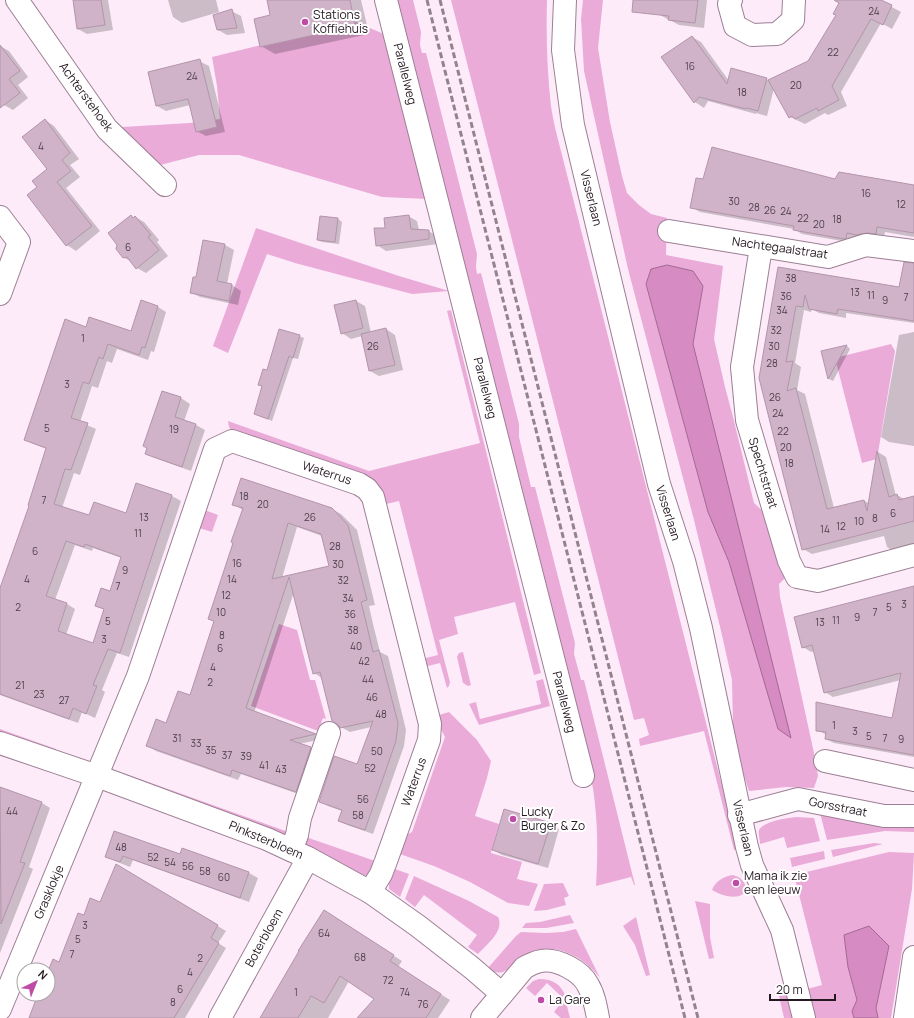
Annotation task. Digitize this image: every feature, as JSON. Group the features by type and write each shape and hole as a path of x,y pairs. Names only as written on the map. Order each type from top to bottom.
{"street":[{"name":"Achterstehoek","path":"17,0 107,129 165,185"},
{"name":"Parallelweg","path":"386,0 583,776"},
{"name":"Visserlaan","path":"565,0 563,50 573,125 659,484 684,561 701,628 740,815 752,865 782,930 804,1018"},
{"path":"731,0 729,4 735,26 752,35 777,34 793,20 794,0"},
{"path":"0,218 19,242 0,294"},
{"name":"Nachtegaalstraat","path":"669,231 828,257 866,245 914,251"},
{"name":"Spechtstraat","path":"761,247 742,367 747,420 789,561 797,577 818,581 914,555"},
{"name":"Waterrus","path":"97,776 138,676 215,448 232,441 359,484 367,489 373,497 430,724 429,740 386,861 381,874 370,892"},
{"name":"Boterbloem","path":"220,1018 300,854 297,835 300,818 329,733"},
{"name":"Pinksterbloem","path":"0,743 97,776 268,839 300,854 370,892 418,926 472,968 502,994"},
{"path":"824,761 914,780"},
{"name":"Grasklokje","path":"0,1009 97,776"},
{"name":"Gorsstraat","path":"740,815 798,799 884,816 914,816"},
{"path":"905,1018 914,957"},
{"path":"482,1018 524,968 542,961 553,961 566,966 579,974 588,984 598,1018"}],"shaded area":[{"path":"396,0 413,0 421,32 420,45 422,53 426,53 477,254 477,274 481,273 519,424 519,437 531,487 535,487 575,643 574,654 581,680 584,680 635,885 631,877 596,886 597,837 593,788"},
{"path":"451,0 547,0 549,80 551,106 555,128 738,849 734,850 704,731 640,746 639,739 649,735 644,718 634,720"},
{"path":"583,0 603,0 598,48 610,122 627,193 651,214 667,218 666,255 723,266 714,339 754,503 768,516 786,577 779,584 780,597 814,753 818,776 814,788 786,787 749,791 741,767 733,728 732,680 694,520 628,269 584,71 581,19","holes":["651,269 703,286 693,344 729,562 708,512 646,284"]},
{"path":"356,22 386,35 428,199 382,197 239,155 199,155 160,165 122,127 190,123 220,119 217,86 212,57"},
{"path":"256,228 399,276 449,291 412,294 295,263 267,254 228,353 213,346"},
{"path":"667,265 693,271 703,286 693,344 791,738 778,729 729,562 708,512 646,284 651,269"},
{"path":"451,310 541,673 534,675 515,602 454,617 458,634 439,640 450,682 447,688 440,663 424,667 422,659 438,655 399,501 382,505 233,432 229,427 228,421 369,471 480,443 447,311"},
{"path":"891,344 895,351 877,459 862,463 835,358"},
{"path":"202,509 218,515 212,532 196,527"},
{"path":"279,624 297,630 310,680 315,680 326,719 323,718 318,731 251,706"},
{"path":"463,652 471,685 468,686 463,683 457,657 459,653"},
{"path":"543,679 550,706 479,725 469,704 476,702 480,719 541,704 536,681"},
{"path":"449,712 477,740 491,761 475,816 499,824 491,853 522,862 517,879 538,884 529,906 508,903 470,882 434,866 397,853 403,837 412,832 445,737 440,727 439,715"},
{"path":"0,729 56,749 54,755 0,735"},
{"path":"123,773 291,833 289,841 121,779"},
{"path":"820,813 914,824 914,832 885,831 827,840"},
{"path":"796,817 814,818 820,841 787,848 784,837 760,844 759,830 766,824 776,820"},
{"path":"303,836 378,862 370,874 361,877 299,846"},
{"path":"874,843 883,844 833,857 831,850"},
{"path":"824,851 825,859 792,867 790,858"},
{"path":"889,852 914,853 912,889 891,1018 878,1018 876,1008 889,946 848,967 857,1000 852,1011 854,1018 815,1018 807,989 822,985 794,875"},
{"path":"392,868 409,874 400,897 389,889 389,879"},
{"path":"733,875 741,879 744,883 746,891 743,894 735,897 721,894 712,890 715,884 727,876"},
{"path":"414,876 469,901 498,917 499,927 497,932 490,942 478,954 468,947 477,935 424,895 415,907 405,899"},
{"path":"563,883 569,896 564,898 566,905 547,910 534,911 544,884"},
{"path":"695,901 710,904 710,937 714,958 709,959"},
{"path":"570,915 574,923 546,928 522,928 526,923 540,922"},
{"path":"636,917 650,975 646,976 635,945 623,926"},
{"path":"869,926 889,946 876,1008 878,1018 854,1018 852,1011 857,1000 848,967 844,935"},
{"path":"576,929 600,978 585,963 567,952 547,949 537,950 527,954 511,968 503,972 496,972 487,969 521,932 546,933 563,932"},
{"path":"539,979 552,981 562,989 566,997 570,1018 561,1018 554,1012 564,999 547,983 535,996 526,988 533,981"},
{"path":"789,993 795,1018 784,1018 779,996"}],"building":[{"path":"73,0 101,0 105,25 77,29"},
{"name":"Stations Koffiehuis","path":"267,0 350,0 355,26 260,47 254,19 270,15"},
{"path":"633,0 698,0 695,23 668,20 669,16 632,12"},
{"path":"834,0 881,0 892,5 883,25 871,19 832,86 839,100 818,111 817,108 795,119 792,116 789,118 768,80 808,61 836,15 833,14 839,3"},
{"path":"232,9 237,28 217,30 213,15"},
{"path":"692,36 727,84 731,68 767,78 758,111 699,97 694,103 661,57"},
{"path":"0,45 20,71 9,79 20,93 0,108"},
{"path":"200,59 217,127 196,132 188,99 156,106 148,72"},
{"path":"45,119 70,153 62,160 71,171 57,182 92,226 66,246 27,195 37,187 32,181 47,169 22,137"},
{"path":"712,147 835,179 839,172 914,185 914,233 877,227 876,234 867,233 856,235 847,233 846,238 844,239 793,230 794,226 690,208 696,178 703,179"},
{"path":"131,215 133,218 135,216 151,235 148,237 159,250 136,269 127,257 123,258 116,249 117,245 108,233"},
{"path":"409,215 411,229 429,230 429,239 376,246 374,228 385,228 384,218"},
{"path":"320,216 338,218 335,242 317,240"},
{"path":"203,240 225,244 217,281 232,284 229,301 190,293 193,277 196,277"},
{"path":"904,262 914,263 914,321 838,309 837,314 809,309 805,295 803,307 796,306 786,362 793,361 787,391 796,388 827,509 864,500 867,511 877,451 889,497 897,494 899,500 914,496 914,521 802,550 759,378 778,267 899,287"},
{"path":"141,300 158,306 145,348 142,347 139,355 108,344 103,359 99,357 89,384 83,382 71,418 88,423 71,470 65,469 54,504 89,515 94,502 126,513 136,483 172,495 120,653 108,649 93,685 97,686 86,714 73,708 69,719 0,694 0,588 29,506 28,505 46,448 24,440 65,319 86,327 89,317 131,331","holes":["66,541 84,547 85,544 121,557 110,591 101,588 95,606 104,609 93,643 58,631 67,603 46,596"]},
{"path":"356,300 363,328 341,334 334,305"},
{"path":"386,328 395,365 369,371 361,334"},
{"path":"279,329 300,335 293,358 289,356 268,419 254,414 262,386 258,385 263,369 267,370"},
{"path":"847,345 828,379 821,351"},
{"path":"162,391 181,397 175,417 196,424 182,467 145,454 147,448 143,446"},
{"path":"241,478 332,508 348,525 367,600 361,602 373,652 379,650 398,723 396,741 365,830 338,821 342,810 319,802 334,756 357,764 373,721 340,728 332,721 320,672 313,674 289,577 246,708 316,734 290,740 311,747 296,792 232,770 230,776 146,746 156,719 166,723 178,691 190,695 214,621 208,619 233,543 231,542 243,508 232,505","holes":["288,523 321,534 329,566 272,579"]},
{"path":"914,586 914,755 825,739 826,732 816,731 816,702 892,718 901,673 824,693 812,645 802,648 794,617"},
{"path":"0,787 42,802 20,862 25,863 1,924"},
{"path":"504,809 551,823 538,864 492,850"},
{"path":"114,831 180,854 182,848 249,872 240,898 123,856 120,862 105,857"},
{"path":"116,864 218,925 211,938 219,943 174,1018 29,1018 35,1002 56,1002 56,962 52,962 53,959 59,962 78,913 84,915 90,898 100,902"},
{"path":"324,910 394,955 390,961 441,994 426,1018 357,1018 374,999 340,976 324,1003 311,996 298,1018 260,1018 298,951"}],"railway":[{"path":"427,0 685,1018"},
{"path":"440,0 698,1018"}],"place":[{"name":"Stations Koffiehuis","path":"305,22"},
{"name":"Lucky Burger & Zo","path":"513,819"},
{"name":"Mama ik zie een leeuw","path":"736,883"},
{"name":"La Gare","path":"541,1000"}]}
